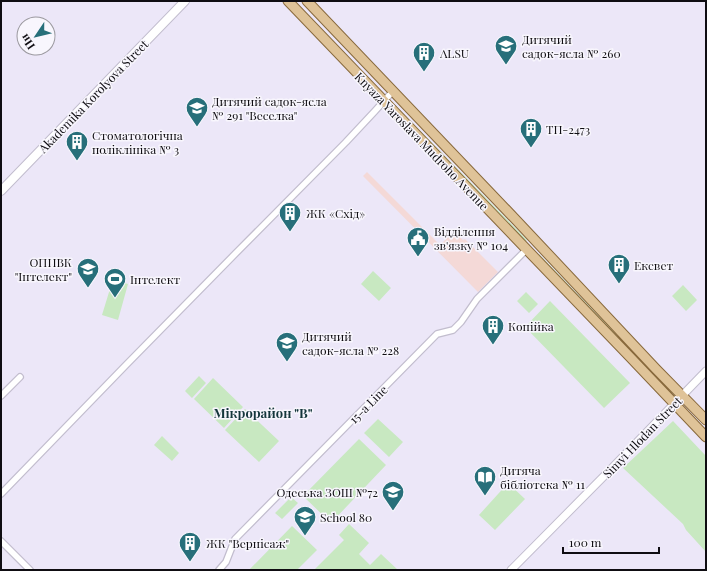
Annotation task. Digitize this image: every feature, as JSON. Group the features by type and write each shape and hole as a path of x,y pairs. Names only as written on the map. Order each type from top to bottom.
{"main road":[{"name":"Akademika Korolyova Street","path":"1,191 185,1"},
{"name":"Knyaza Yaroslava Mudroho Avenue","path":"288,1 706,437"},
{"name":"Knyaza Yaroslava Mudroho Avenue","path":"307,1 706,420"},
{"path":"527,249 536,241"}],"street":[{"path":"1,494 147,343 346,142 393,91"},
{"name":"15-a Line","path":"219,570 226,562 235,539 437,334 453,330 461,322 477,299 527,249"},
{"name":"Simyi Hlodan Street","path":"510,570 706,371"},
{"path":"1,396 20,377"},
{"path":"1,542 30,570"}],"shaded area":[{"path":"367,172 440,245 454,231 463,240 465,239 498,272 478,292 363,176"}],"green space":[{"path":"394,104 527,240 525,242 392,106"},
{"path":"539,254 672,392 670,394 537,256"},
{"path":"373,271 391,288 379,301 361,284"},
{"name":"Інтелект","path":"113,279 128,284 118,320 102,315"},
{"path":"683,285 697,300 686,311 672,296"},
{"path":"526,292 538,304 529,313 517,301"},
{"path":"550,301 630,383 604,408 525,327"},
{"path":"199,376 206,383 192,398 185,391"},
{"path":"213,378 243,407 224,428 194,399"},
{"path":"245,409 279,441 259,462 225,430"},
{"path":"378,419 403,442 389,457 364,433"},
{"path":"673,421 706,456 706,552 686,530 683,524 623,468"},
{"path":"162,436 179,453 172,461 154,445"},
{"path":"359,439 386,465 331,523 303,496"},
{"path":"508,483 525,499 495,530 479,515"},
{"path":"291,497 298,503 282,519 275,513"},
{"path":"349,524 369,543 359,554 370,565 381,554 398,570 314,570 344,540 339,535"},
{"path":"292,526 317,550 297,570 249,570"}],"place":[{"name":"Дитячий садок-ясла № 260","path":"506,66"},
{"name":"ALSU","path":"424,72"},
{"name":"Дитячий садок-ясла № 291 \"Веселка\"","path":"197,128"},
{"name":"ТП-2473","path":"531,148"},
{"name":"Стоматологічна поліклініка № 3","path":"77,162"},
{"name":"ЖК «Схід»","path":"290,232"},
{"name":"Відділення зв'язку № 104","path":"418,258"},
{"name":"Ексвет","path":"619,284"},
{"name":"ОПНВК \"Інтелект\"","path":"88,288"},
{"name":"Інтелект","path":"115,298"},
{"name":"Копійка","path":"493,346"},
{"name":"Дитячий садок-ясла № 228","path":"287,362"},
{"name":"Дитяча бібліотека № 11","path":"485,496"},
{"name":"Одеська ЗОШ №72","path":"393,512"},
{"name":"School 80","path":"305,536"},
{"name":"ЖК \"Вернісаж\"","path":"190,562"}],"district":[{"name":"Мікрорайон \"В\"","path":"263,412"}]}
